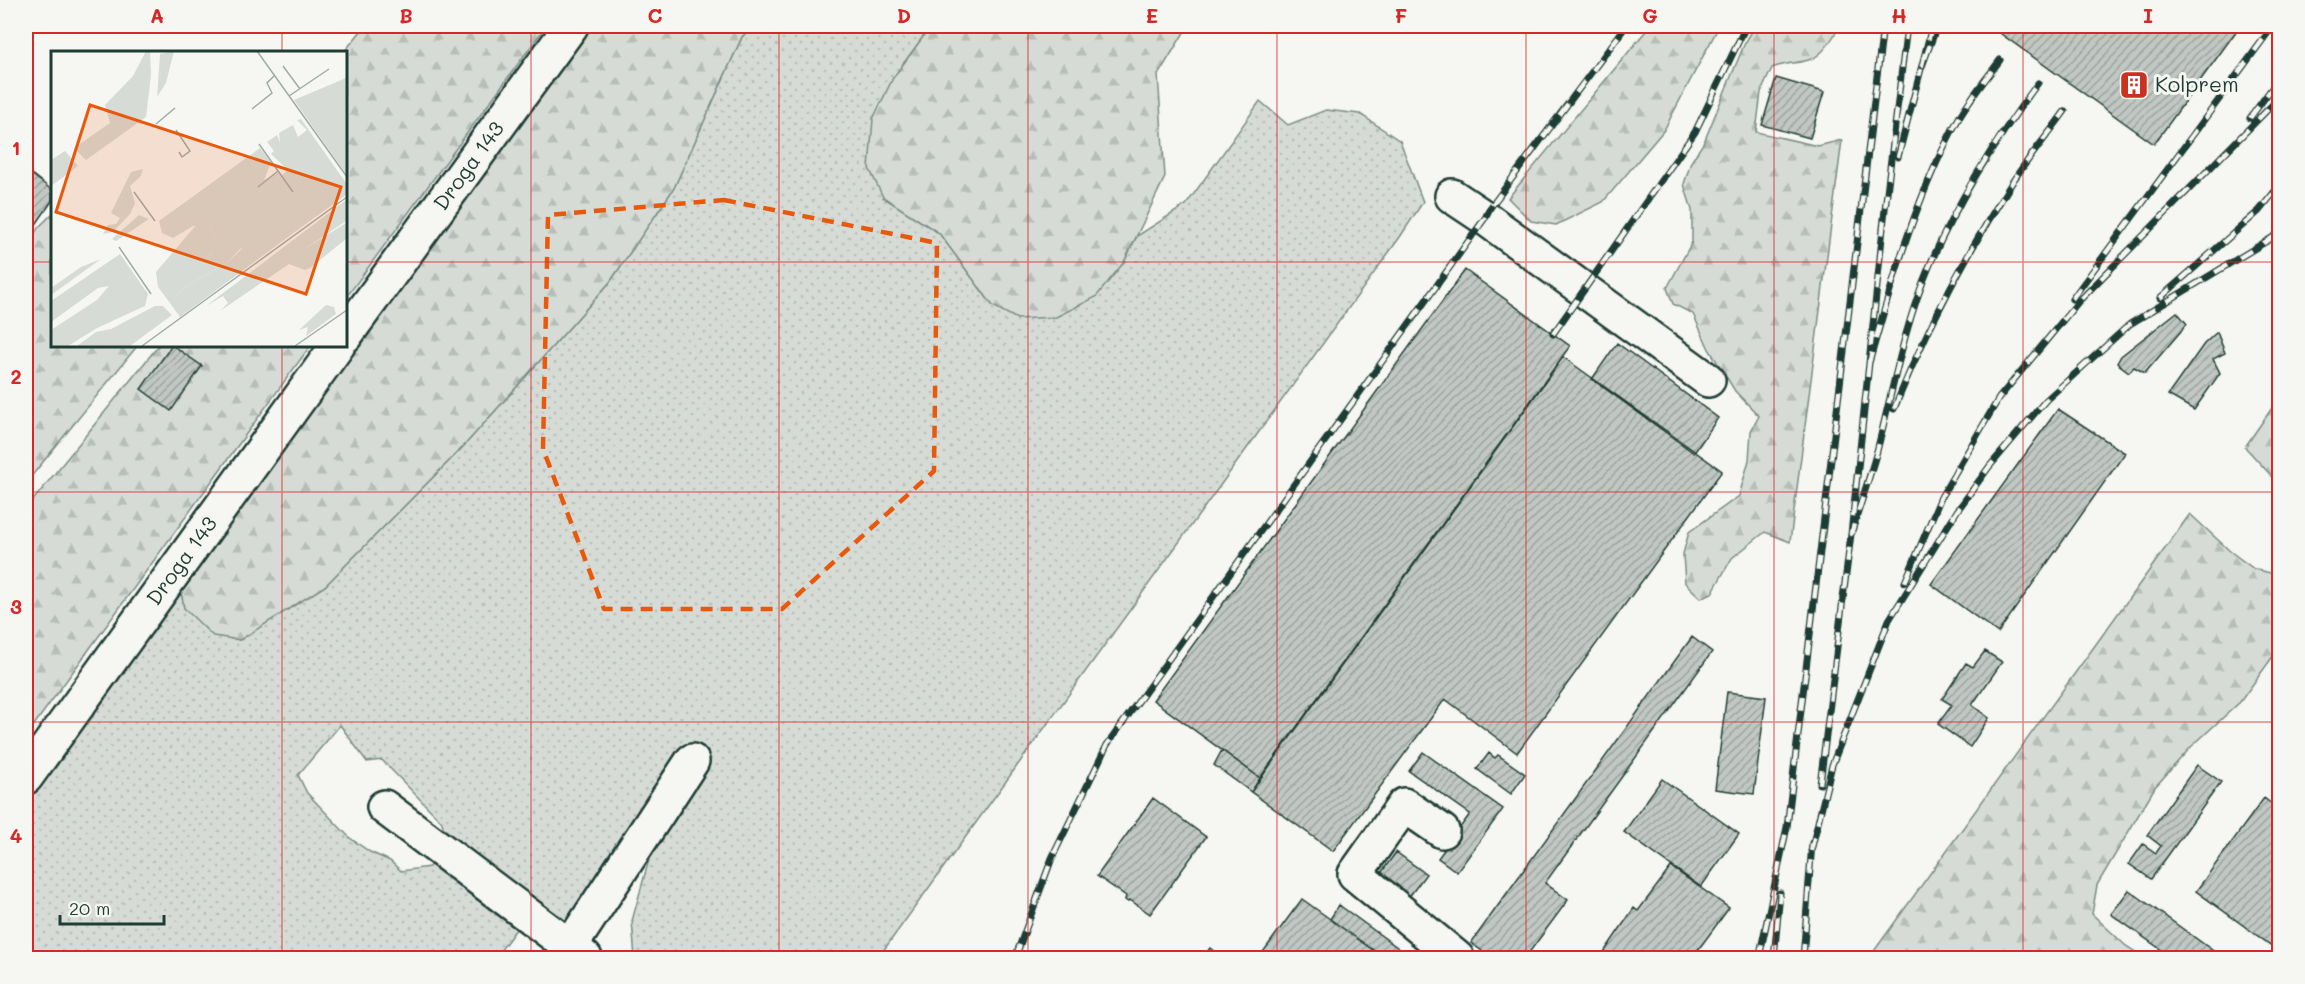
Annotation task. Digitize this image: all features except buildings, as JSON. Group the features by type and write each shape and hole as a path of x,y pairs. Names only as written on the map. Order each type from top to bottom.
{"lane":[{"name":"Droga 143","path":"346,335 571,26"},
{"path":"1452,196 1708,380"},
{"name":"Droga 143","path":"26,777 337,346"},
{"path":"384,807 577,953 692,761"},
{"path":"1442,831 1404,805 1354,874 1456,958"}],"highlighted area":[{"path":"724,200 937,243 934,471 782,609 604,609 543,449 548,215"}],"green space":[{"path":"365,26 546,26 346,298 346,51"},
{"path":"587,26 752,26 742,37 674,188 610,282 462,448 325,586 240,640 213,636 184,608 181,590"},
{"path":"752,26 931,26 893,78 883,197 939,233 993,306 1124,262 1137,236 1186,205 1260,101 1288,125 1326,110 1360,114 1400,141 1423,202 1400,237 878,958 635,958 632,921 656,834 555,939 525,917 495,958 26,958 26,797 181,590 184,608 239,640 325,586 462,448 610,282 674,188 742,37","holes":["340,725 367,762 382,760 442,822 446,842 429,867 401,871 390,861 370,852 350,838 307,793 298,775"]},
{"path":"931,26 1188,26 1158,75 1165,177 1124,262 1096,297 1056,317 1017,319 993,306 939,233 883,197 869,168 873,119 893,78"},
{"path":"1650,26 1719,26 1664,130 1603,202 1556,225 1531,221 1508,198"},
{"path":"1755,26 1839,26 1820,54 1806,61 1772,68 1761,92 1756,132 1818,146 1842,140 1790,542 1765,532 1732,558 1712,593 1701,598 1685,583 1683,554 1689,532 1739,496 1749,460 1751,431 1759,416 1735,391 1709,349 1693,314 1673,304 1667,288 1692,242 1692,210 1684,184 1691,162 1704,142 1744,45"},
{"path":"51,215 51,346 137,346 26,483 26,249 38,228"},
{"path":"158,346 310,346 26,736 26,509"},
{"path":"2279,398 2279,484 2245,447"},
{"path":"2190,514 2231,552 2254,569 2279,575 2279,648 2240,702 2191,747 2155,787 2097,885 2092,914 2126,946 2145,958 1869,958"}],"railway":[{"path":"1015,958 1052,858 1107,745 1490,208 1626,26"},
{"path":"1553,334 1695,132 1746,26"},
{"path":"1759,958 1787,827 1883,26"},
{"path":"1907,26 1869,363 1907,237 1931,175 1960,116 2000,60"},
{"path":"1932,26 1921,69 1937,26"},
{"path":"2072,299 2273,26"},
{"path":"1898,157 1921,69"},
{"path":"2250,118 2280,77"},
{"path":"1869,363 1851,534 1877,451 1906,335 1929,267 1978,172 2038,83"},
{"path":"1905,582 1941,497 1999,398 2078,302 2280,97"},
{"path":"1894,409 1933,321 1979,236 2025,163 2065,111"},
{"path":"2160,298 2259,211 2280,185"},
{"path":"1811,851 1832,765 1889,620 1957,511 1989,467 2046,400 2130,324 2280,233"},
{"path":"1820,784 1851,534"},
{"path":"1803,958 1812,843"},
{"path":"1774,958 1780,893"}],"place":[{"name":"Kolprem","path":"2134,85"}]}
